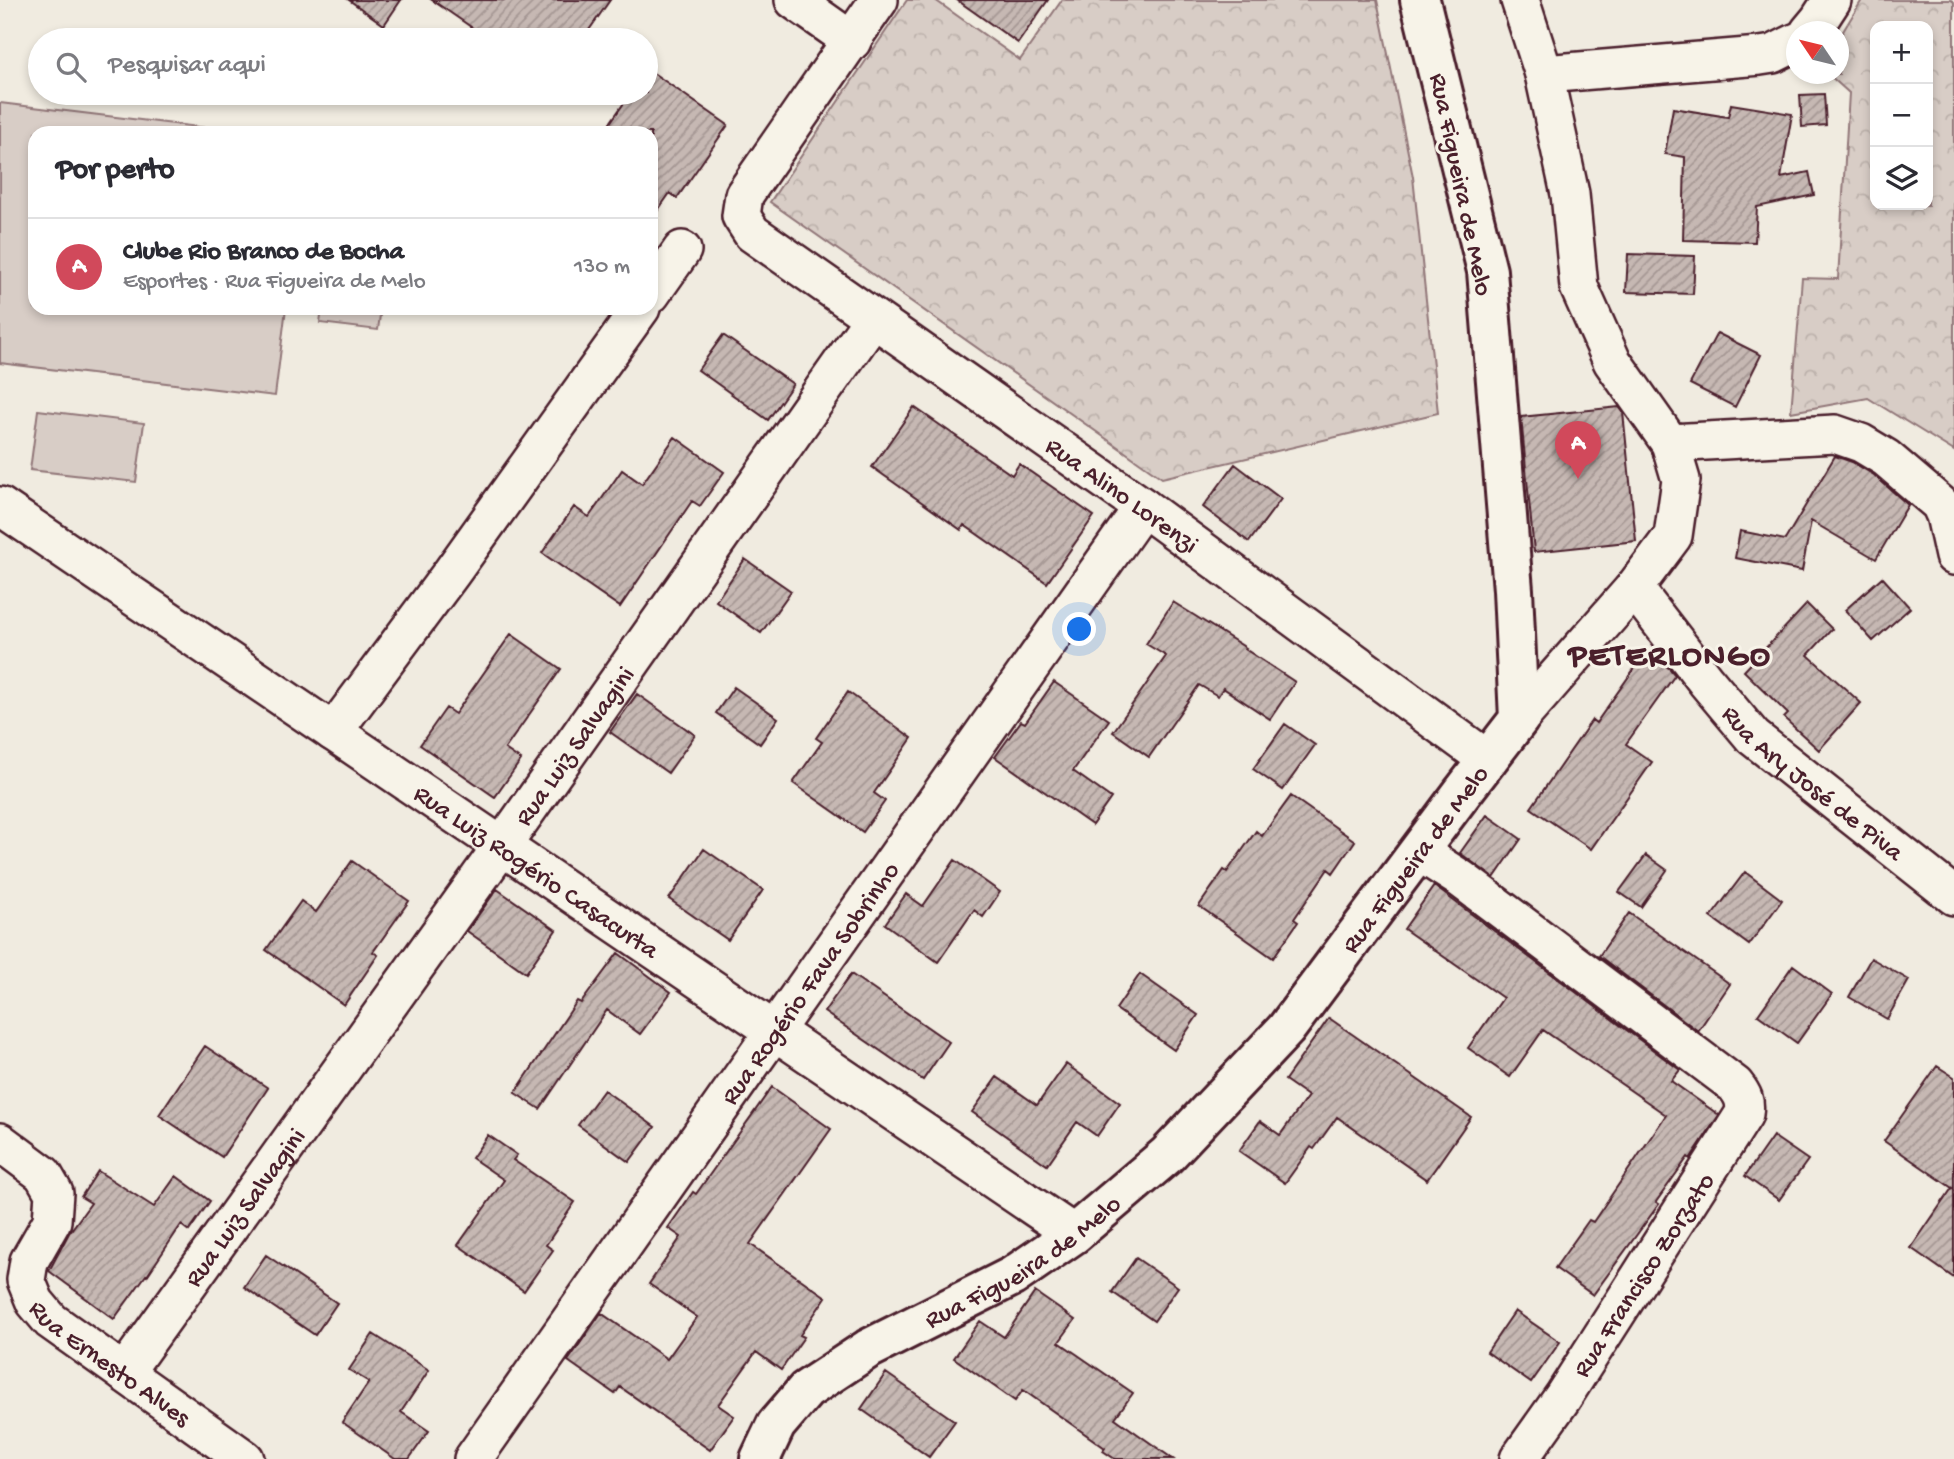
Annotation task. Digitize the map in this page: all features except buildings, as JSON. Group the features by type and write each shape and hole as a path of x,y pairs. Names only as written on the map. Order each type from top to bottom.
{"main road":[{"name":"Rua Figueira de Melo","path":"760,1459 776,1425 806,1390 868,1349 1013,1276 1074,1234 1167,1155 1286,1029 1520,719 1513,590 1487,271 1420,0"}],"street":[{"path":"794,0 852,41 879,0"},
{"path":"1520,0 1544,74 1570,194 1579,287 1612,361 1670,443 1681,480 1673,536 1634,588 1520,719"},
{"path":"1818,21 1832,0"},
{"name":"Rua Alino Lorenzi","path":"852,41 744,195 741,216 752,233 1143,507 1488,760"},
{"path":"1544,74 1760,56 1773,54 1786,48"},
{"path":"658,284 682,250"},
{"path":"333,732 452,572 636,315"},
{"name":"Rua Luiz Salvagini","path":"124,1373 502,846 873,319"},
{"path":"1670,443 1835,434 1861,443 1886,458 1940,504 1954,556"},
{"name":"Rua Luiz Rogério Casacurta","path":"0,506 1074,1234"},
{"name":"Rua Rogério Fava Sobrinho","path":"473,1459 1143,507"},
{"name":"Rua Ary José de Piva","path":"1634,588 1753,737 1954,896"},
{"name":"Rua Francisco Zorzato","path":"1419,852 1461,879 1735,1085 1746,1104 1744,1114 1563,1397 1519,1459"},
{"name":"Rua Ernesto Alves","path":"0,1142 43,1174 54,1193 52,1221 29,1261 27,1270 26,1280 35,1302 51,1321 245,1459"}],"green space":[{"path":"907,0 935,0 1020,60 1062,0 1377,0 1413,177 1438,413 1162,478 770,202"},
{"path":"1862,0 1954,2 1954,451 1868,398 1791,412 1802,278 1838,279 1849,93 1839,84 1849,84 1849,21"},
{"path":"0,103 190,126 28,126 28,315 285,315 275,396 0,363"},
{"path":"321,315 380,315 378,330 320,323"},
{"path":"38,410 144,423 136,482 30,470"}],"place":[{"name":"Clube Rio Branco de Bocha","path":"1578,479"}],"district":[{"name":"PETERLONGO","path":"1670,652"}]}
